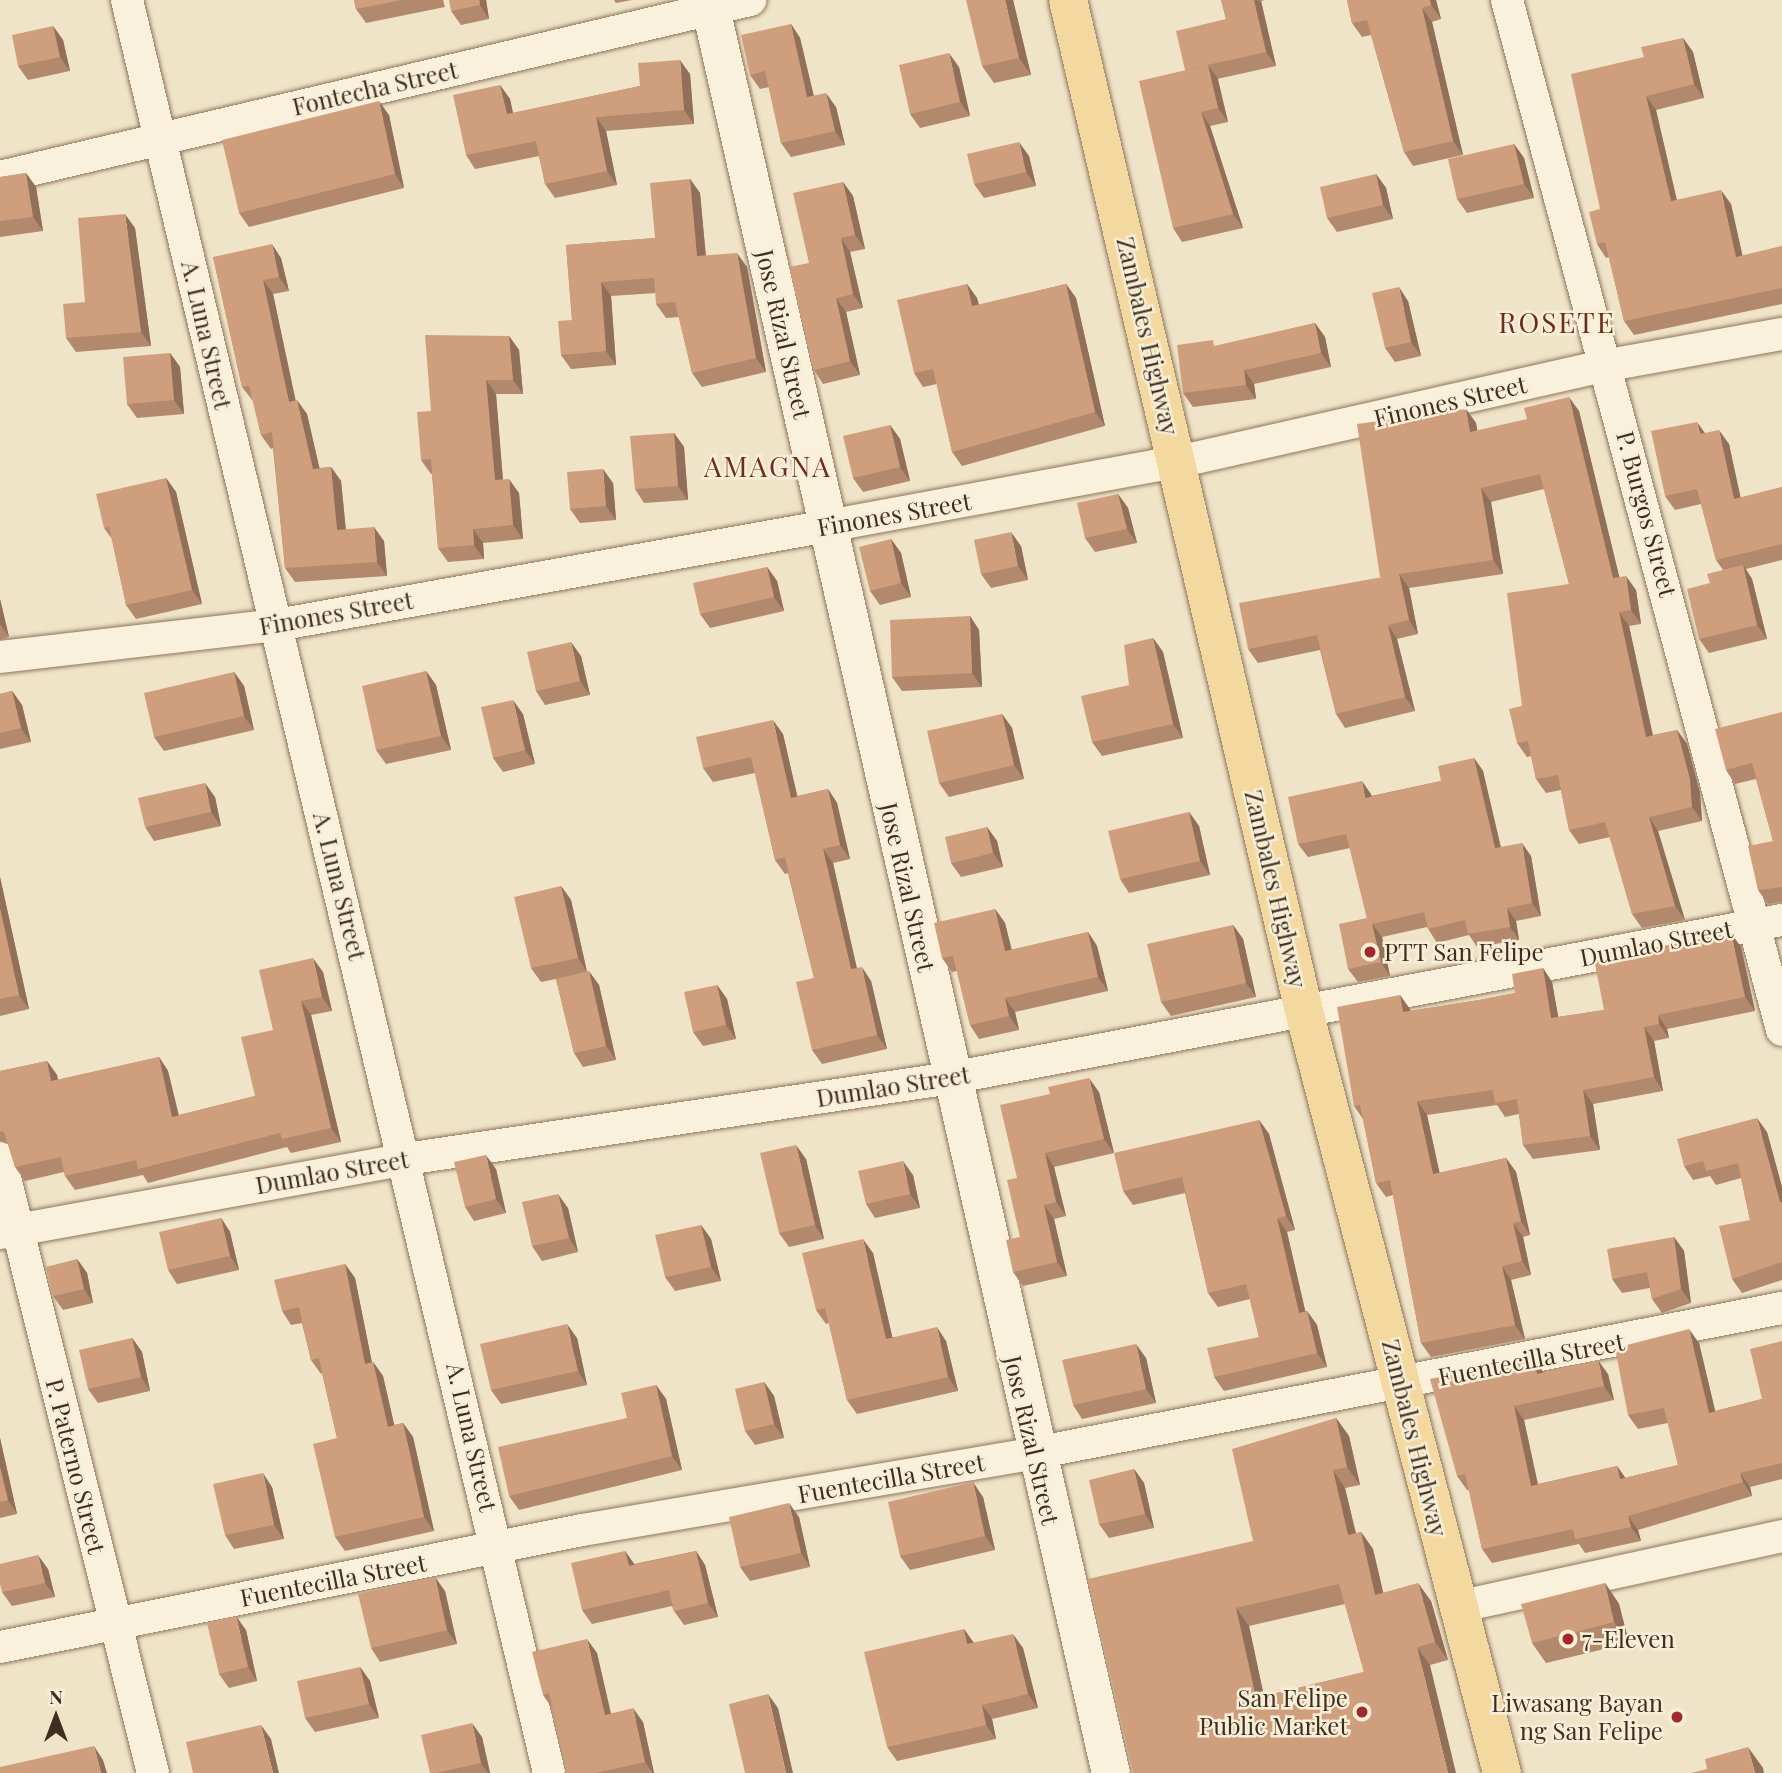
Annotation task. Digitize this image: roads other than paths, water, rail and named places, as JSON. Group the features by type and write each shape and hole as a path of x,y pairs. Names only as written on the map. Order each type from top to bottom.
{"main road":[{"name":"Zambales Highway","path":"1068,0 1304,1011 1502,1773"}],"street":[{"name":"A. Luna Street","path":"127,0 498,1547 549,1773"},
{"name":"Fontecha Street","path":"0,177 710,5 750,0"},
{"name":"P. Burgos Street","path":"1507,0 1768,922 1782,1030"},
{"name":"Jose Rizal Street","path":"710,5 1035,1453 1111,1773"},
{"name":"Finones Street","path":"0,657 277,625 827,526 1177,461 1609,365 1782,334"},
{"name":"Dumlao Street","path":"9,1231 405,1159 951,1078 1768,922"},
{"name":"P. Paterno Street","path":"0,1158 9,1231 153,1773"},
{"name":"Fuentecilla Street","path":"0,1647 498,1547 1035,1453 1402,1385 1782,1308"},
{"path":"1457,1607 1782,1536"}],"place":[{"name":"PTT San Felipe","path":"1370,952"},
{"name":"7-Eleven","path":"1568,1639"},
{"name":"San Felipe Public Market","path":"1362,1712"},
{"name":"Liwasang Bayan ng San Felipe","path":"1677,1717"}],"district":[{"name":"ROSETE","path":"1557,322"},
{"name":"AMAGNA","path":"768,466"}]}
